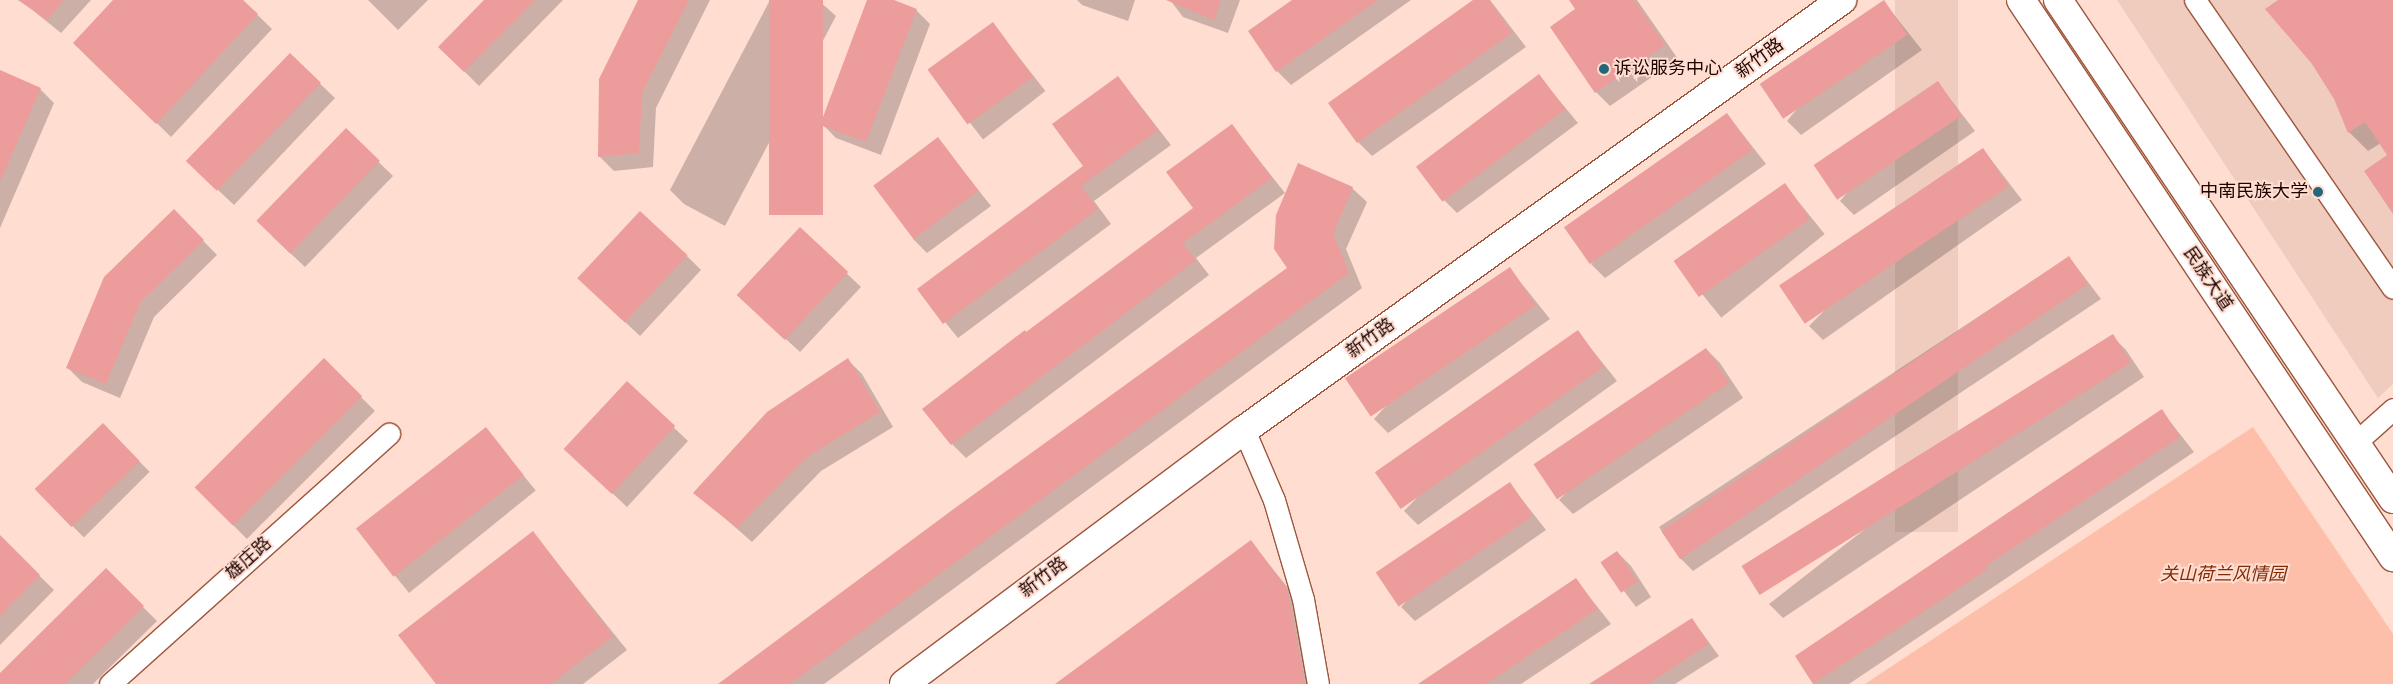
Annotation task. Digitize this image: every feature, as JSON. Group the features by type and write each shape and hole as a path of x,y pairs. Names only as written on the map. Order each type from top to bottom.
{"main road":[{"name":"新竹路","path":"904,684 1244,430 1842,0"},
{"name":"民族大道","path":"2021,0 2393,557"},
{"name":"民族大道","path":"2058,0 2393,499"}],"street":[{"path":"2196,0 2393,288"},
{"path":"2355,443 2393,409"},
{"path":"1244,430 1274,500 1303,599 1318,684"},
{"name":"雄庄路","path":"110,684 389,434"}],"shaded area":[{"path":"1895,0 1958,0 1958,532 1895,532"},
{"name":"中南民族大学","path":"2117,0 2393,0 2393,384 2378,398"}],"green space":[{"name":"关山荷兰风情园","path":"2253,427 2393,634 2393,684 1865,684"}],"building":[{"path":"18,0 64,0 47,20"},
{"path":"113,0 243,0 258,14 156,124 73,43"},
{"path":"484,0 535,0 464,72 438,47"},
{"path":"638,0 689,0 642,93 639,153 598,157 599,79"},
{"path":"769,0 823,0 823,215 769,215"},
{"path":"867,0 894,0 917,9 866,142 820,125"},
{"path":"1166,0 1221,0 1214,20"},
{"path":"1292,0 1378,0 1276,72 1248,31"},
{"path":"1473,0 1489,0 1512,33 1357,143 1328,103"},
{"name":"诉讼服务中心","path":"1569,0 1634,0 1665,45 1595,93 1550,27 1575,9"},
{"path":"1884,0 1907,35 1783,119 1760,84"},
{"path":"2278,0 2393,0 2393,214 2364,171 2387,155 2365,122 2348,133 2334,99 2312,64 2265,9"},
{"path":"993,22 1033,77 967,125 927,70"},
{"path":"290,53 321,83 217,191 186,161"},
{"path":"0,70 41,88 0,182"},
{"path":"1539,74 1565,109 1442,202 1416,167"},
{"path":"1118,76 1158,130 1081,186 1098,209 943,324 917,289 1083,166 1052,124"},
{"path":"1938,81 1961,116 1837,200 1814,165"},
{"path":"1727,113 1753,150 1590,264 1564,227"},
{"path":"1232,124 1272,178 1183,243 1196,260 951,445 922,409 1025,330 1026,332 1193,208 1166,172"},
{"path":"346,128 380,161 290,253 256,221"},
{"path":"938,137 978,191 914,239 873,186"},
{"path":"1983,148 2009,186 1805,324 1779,286"},
{"path":"1298,163 1353,187 1333,234 1349,273 790,684 718,684 955,508 1287,268 1274,249 1276,215"},
{"path":"1785,183 1810,219 1699,297 1674,261"},
{"path":"174,209 204,240 140,303 106,384 66,368 104,277"},
{"path":"640,211 688,255 625,323 577,278"},
{"path":"800,227 848,272 785,340 737,295"},
{"path":"2069,256 2088,284 1680,559 1661,531"},
{"path":"1510,267 1536,305 1371,416 1345,378"},
{"path":"1578,330 1604,367 1401,509 1375,472"},
{"path":"2113,334 2131,363 1760,595 1742,566"},
{"path":"1706,348 1729,383 1557,499 1534,464"},
{"path":"324,358 362,396 233,526 195,487"},
{"path":"848,358 880,412 807,457 737,528 693,493 767,412"},
{"path":"627,381 675,426 612,494 564,449"},
{"path":"2162,409 2180,437 1986,566 1988,569 1813,684 1795,656"},
{"path":"103,423 140,461 71,527 35,489"},
{"path":"486,427 524,475 394,577 356,529"},
{"path":"1510,482 1533,516 1399,607 1376,573"},
{"path":"533,531 613,636 551,684 436,684 398,635"},
{"path":"0,535 40,575 0,616"},
{"path":"1251,540 1287,589 1305,684 1055,684"},
{"path":"1617,551 1638,582 1621,593 1600,562"},
{"path":"106,568 144,606 65,684 0,684 0,673"},
{"path":"1576,578 1598,609 1486,684 1418,684"},
{"path":"1692,618 1709,644 1648,684 1589,684"}],"place":[{"name":"诉讼服务中心","path":"1604,69"},
{"name":"中南民族大学","path":"2318,192"}]}
